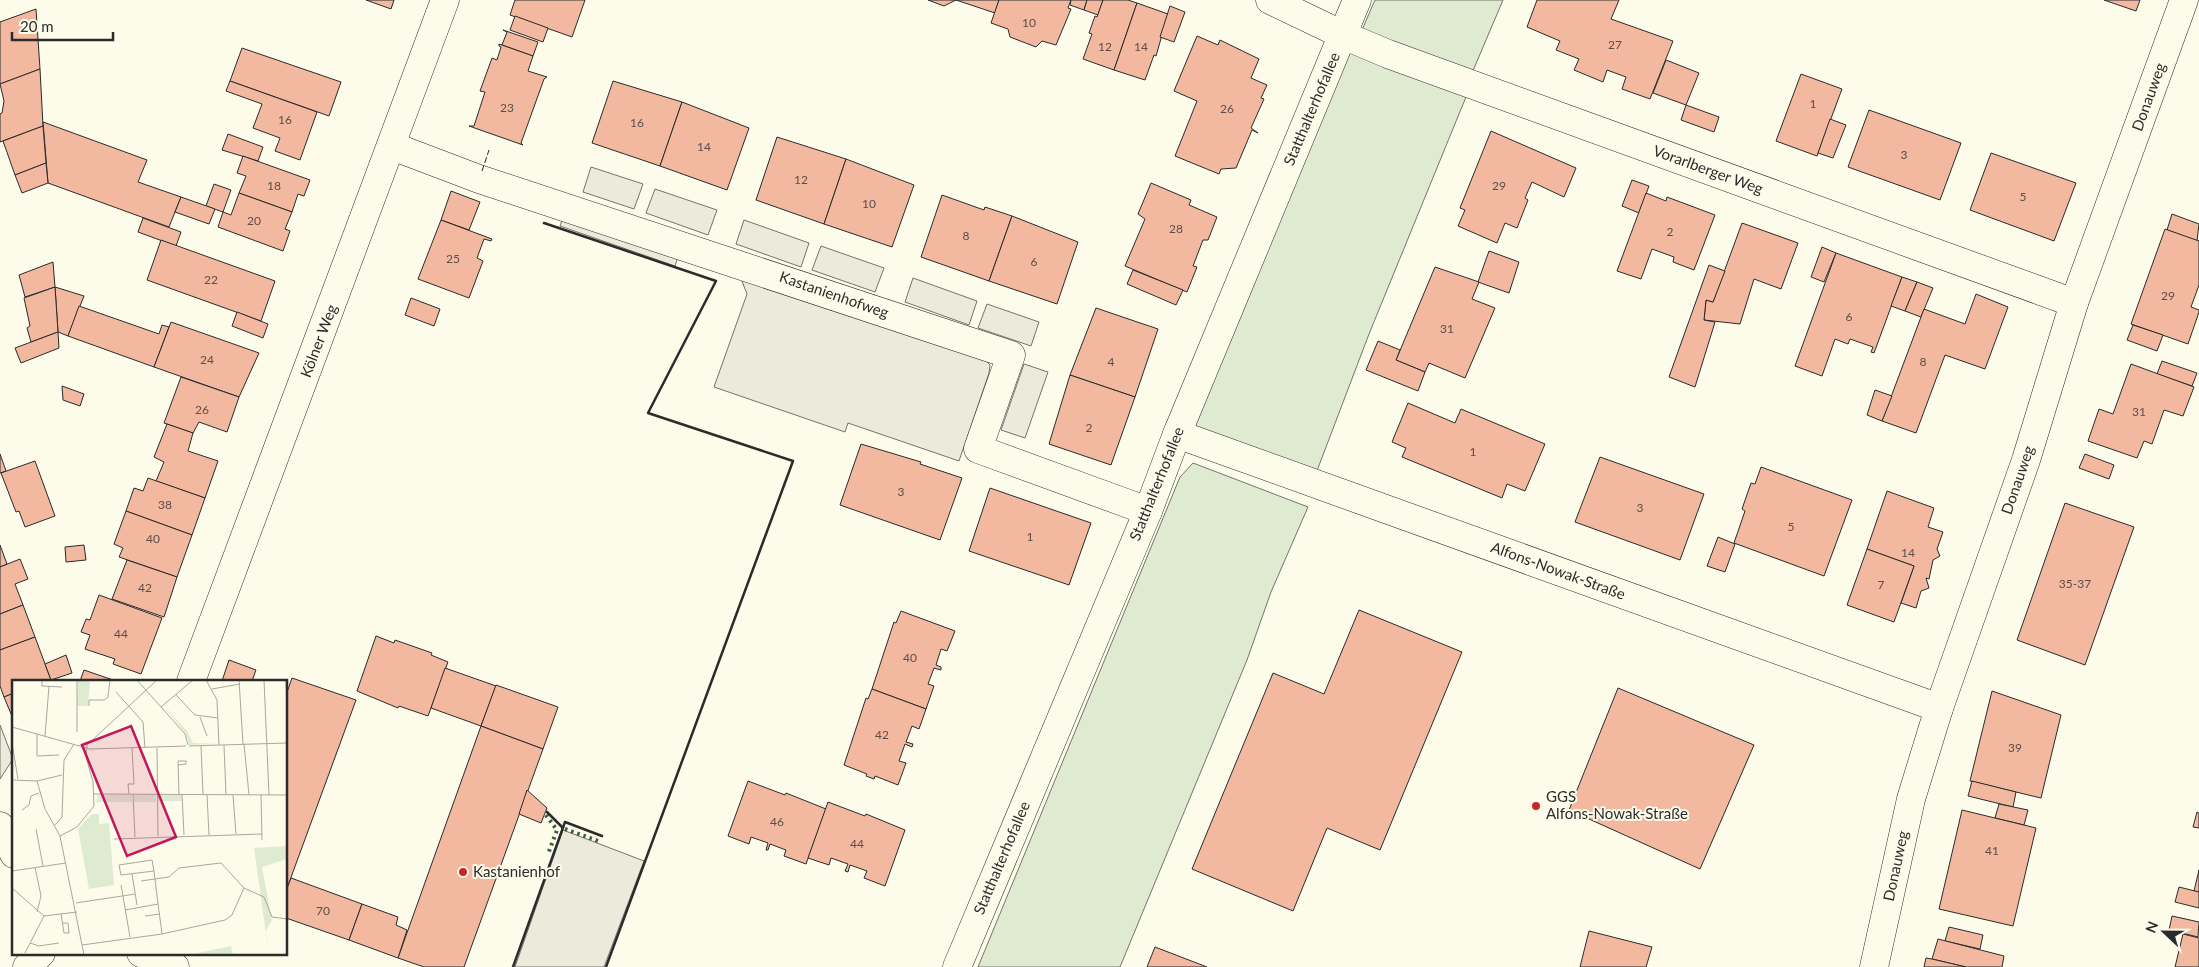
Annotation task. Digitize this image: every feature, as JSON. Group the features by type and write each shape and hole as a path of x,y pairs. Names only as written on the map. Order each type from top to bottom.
{"street":[{"name":"Kölner Weg","path":"192,680 445,0"},
{"name":"Vorarlberger Weg","path":"1270,0 1388,54 2074,303"},
{"name":"Statthalterhofallee","path":"956,967 1148,511 1177,434 1357,0"},
{"name":"Donauweg","path":"1874,967 1910,799 1939,708 2026,460 2074,303 2184,0"},
{"name":"Kastanienhofweg","path":"392,146 479,179 1011,355 978,449 1148,511"},
{"name":"Alfons-Nowak-Straße","path":"1177,434 1939,708"},
{"path":"0,826 12,850"},
{"path":"27,967 40,954"},
{"path":"143,954 175,967"}],"green space":[{"path":"1375,0 1503,0 1472,73 1362,30"},
{"path":"1351,45 1468,92 1369,334 1315,476 1192,429"},
{"path":"1193,463 1308,507 1271,592 1247,660 1120,967 978,967 1180,477"}],"shaded area":[{"path":"591,167 643,184 634,209 583,192"},
{"path":"655,189 717,210 708,235 646,213"},
{"path":"564,214 679,254 675,266 560,226"},
{"path":"744,220 809,243 801,267 736,244"},
{"path":"821,246 884,268 875,292 812,270"},
{"path":"740,276 986,361 990,365 989,373 959,461 848,423 845,432 714,387 747,294"},
{"path":"913,278 977,301 969,325 905,302"},
{"path":"987,304 1039,322 1031,346 978,328"},
{"path":"1024,364 1048,372 1025,438 1001,430"},
{"path":"0,725 12,761 0,779"},
{"path":"563,830 644,861 604,967 515,967"}],"building":[{"path":"366,0 394,0 391,9"},
{"path":"515,0 585,0 572,37 510,15"},
{"path":"928,0 956,0 944,6"},
{"path":"956,0 999,0 995,13"},
{"path":"999,0 1071,0 1068,8 1071,9 1056,45 1042,41 1036,47 1010,37 1008,29 991,23"},
{"path":"1071,0 1087,0 1084,10 1070,5"},
{"path":"1087,0 1103,0 1098,15 1084,10"},
{"path":"1103,0 1128,0 1137,3 1114,70 1083,59 1092,34 1089,33"},
{"path":"1537,0 1619,0 1611,19 1673,41 1650,99 1622,89 1626,77 1607,70 1603,82 1574,70 1579,59 1556,50 1560,41 1527,27"},
{"path":"2104,0 2140,0 2136,11"},
{"path":"1137,3 1168,14 1156,56 1154,55 1145,80 1114,70"},
{"path":"1170,6 1185,12 1174,42 1160,37"},
{"path":"36,9 40,69 0,84 0,22"},
{"path":"515,16 548,28 543,42 510,30"},
{"path":"503,30 538,42 533,56 502,45 507,32"},
{"path":"1197,36 1218,45 1220,40 1259,59 1251,78 1267,85 1261,98 1264,99 1251,128 1258,133 1252,130 1236,168 1221,169 1219,174 1175,156 1197,101 1174,91"},
{"path":"499,44 533,56 528,71 547,77 544,79 521,143 523,145 469,126 474,126 485,92 480,91 492,58 497,60 501,47"},
{"path":"242,48 341,82 329,116 230,81"},
{"path":"1666,60 1699,73 1686,105 1653,93"},
{"path":"40,69 43,126 0,142 0,114 2,113 4,101 0,84"},
{"path":"1801,74 1842,89 1817,156 1776,141"},
{"path":"230,81 317,112 300,160 275,151 280,138 253,128 262,104 226,91"},
{"path":"613,81 682,102 660,166 592,143"},
{"path":"682,102 749,128 727,190 660,166"},
{"path":"1686,105 1719,117 1714,132 1681,120"},
{"path":"1869,110 1961,143 1940,200 1848,167"},
{"path":"1830,119 1846,125 1833,158 1818,153"},
{"path":"43,122 147,160 138,182 181,197 169,227 48,183"},
{"path":"43,126 46,163 15,175 3,141"},
{"path":"1491,131 1576,168 1564,197 1532,182 1525,198 1528,200 1517,228 1505,223 1497,243 1458,226 1465,210 1460,208"},
{"path":"228,134 263,147 258,161 222,150"},
{"path":"777,137 846,159 824,224 756,200"},
{"path":"1991,153 2076,183 2054,241 1970,210"},
{"path":"243,156 310,180 304,196 298,194 292,212 239,193 246,176 237,173"},
{"path":"846,159 914,185 892,247 824,224"},
{"path":"46,163 48,183 22,193 15,175"},
{"path":"1632,180 1649,186 1639,213 1622,206"},
{"path":"1151,183 1191,200 1189,205 1217,217 1208,240 1203,240 1193,266 1197,267 1187,292 1125,266 1145,219 1138,214"},
{"path":"214,184 231,190 223,212 206,206"},
{"path":"451,191 480,202 469,230 441,220"},
{"path":"239,193 292,212 285,229 290,231 283,251 218,227 223,212 231,215"},
{"path":"1646,193 1666,201 1667,197 1715,215 1694,270 1673,262 1674,257 1652,249 1641,279 1617,271"},
{"path":"942,195 984,210 985,207 1012,216 989,281 921,257"},
{"path":"181,197 215,209 209,224 175,212"},
{"path":"2172,214 2199,224 2197,241 2167,230"},
{"path":"1012,216 1078,242 1057,304 989,281"},
{"path":"143,218 181,232 176,246 138,232"},
{"path":"441,220 492,239 491,241 484,239 477,258 483,261 469,298 418,279"},
{"path":"1742,223 1798,243 1781,289 1754,279 1740,324 1704,320 1706,300 1713,302"},
{"path":"2165,229 2199,241 2199,285 2191,307 2199,310 2199,312 2188,344 2131,324"},
{"path":"161,240 275,281 261,321 147,280"},
{"path":"1822,247 1836,253 1824,282 1811,277"},
{"path":"1489,251 1519,262 1509,293 1478,282"},
{"path":"1836,253 1902,277 1874,353 1871,352 1873,347 1850,339 1848,344 1835,339 1822,376 1795,366"},
{"path":"53,262 55,287 25,297 19,275"},
{"path":"1709,265 1725,271 1713,302 1706,300 1704,320 1715,322 1695,387 1669,377"},
{"path":"1435,267 1479,282 1472,299 1495,308 1465,378 1429,363 1425,372 1396,360"},
{"path":"1133,270 1183,290 1176,305 1127,284"},
{"path":"1902,277 1917,282 1905,311 1891,306"},
{"path":"1917,282 1933,288 1921,317 1905,311"},
{"path":"55,287 84,296 68,336 58,332"},
{"path":"55,287 58,332 31,342 27,328 30,326 24,298"},
{"path":"1976,294 2008,307 1985,369 1945,355 1916,433 1882,421 1924,309 1965,324"},
{"path":"411,298 440,309 434,326 405,315"},
{"path":"79,306 159,334 162,325 169,327 154,367 68,336"},
{"path":"1096,308 1158,329 1135,397 1070,375"},
{"path":"237,312 268,324 263,338 232,326"},
{"path":"171,322 259,353 239,397 154,367"},
{"path":"2133,325 2163,335 2157,351 2127,340"},
{"path":"58,332 59,348 21,363 15,348"},
{"path":"1378,341 1400,350 1396,360 1425,372 1418,391 1366,370"},
{"path":"2162,361 2197,373 2192,386 2157,374"},
{"path":"2131,364 2194,387 2183,416 2164,410 2152,444 2144,441 2137,458 2088,441 2099,409 2113,414"},
{"path":"1070,375 1135,397 1111,465 1049,444"},
{"path":"181,377 239,397 227,432 199,422 193,433 164,423"},
{"path":"62,386 84,394 80,406 63,400"},
{"path":"1875,390 1892,396 1882,421 1867,415"},
{"path":"1408,403 1455,423 1461,409 1545,444 1525,491 1507,484 1502,498 1402,457 1406,448 1392,442"},
{"path":"167,424 193,433 188,451 218,461 205,498 156,481 164,462 154,457"},
{"path":"861,444 921,462 920,464 962,478 940,540 840,505"},
{"path":"0,454 6,471 0,473"},
{"path":"2085,454 2114,465 2109,479 2079,468"},
{"path":"1600,457 1704,494 1680,560 1575,522"},
{"path":"35,461 55,516 25,527 19,511 16,512 1,473"},
{"path":"1761,467 1852,500 1824,576 1734,543 1745,511 1742,509 1751,483 1755,484"},
{"path":"148,478 205,498 192,535 126,511 134,488 143,491"},
{"path":"990,488 1091,523 1069,585 969,551"},
{"path":"1887,491 1934,508 1928,527 1943,532 1937,549 1940,556 1933,560 1929,579 1926,578 1929,588 1921,591 1916,608 1901,603 1914,566 1867,549"},
{"path":"2065,503 2134,527 2085,665 2017,640"},
{"path":"126,511 192,535 177,577 119,557 123,548 114,544"},
{"path":"1718,537 1735,544 1725,572 1707,566"},
{"path":"0,545 7,564 0,567"},
{"path":"84,545 86,560 66,562 65,547"},
{"path":"1867,549 1914,566 1894,622 1847,605"},
{"path":"20,559 28,579 15,584 23,605 0,614 0,567"},
{"path":"127,560 177,577 164,617 112,599"},
{"path":"99,595 162,618 141,674 113,664 115,659 85,649 90,635 81,632 86,619 90,620"},
{"path":"23,605 35,637 0,650 0,614"},
{"path":"1359,610 1462,652 1380,850 1327,828 1293,911 1192,869 1273,673 1324,694"},
{"path":"901,611 955,631 947,651 941,649 936,665 941,667 941,670 934,668 928,684 934,686 926,709 872,689 894,622 896,623"},
{"path":"376,636 394,643 395,640 432,653 431,655 448,662 428,716 399,706 398,708 357,691"},
{"path":"35,637 51,680 12,680 12,694 4,697 0,686 0,650"},
{"path":"66,655 72,673 51,680 45,664"},
{"path":"229,660 256,670 252,680 222,680"},
{"path":"445,668 496,686 481,726 431,708"},
{"path":"84,670 113,680 80,680"},
{"path":"292,678 356,700 288,886 288,689"},
{"path":"496,685 558,707 543,749 481,726"},
{"path":"1618,688 1754,745 1700,869 1569,810"},
{"path":"872,689 926,709 919,729 912,726 906,742 913,744 912,747 905,744 899,761 906,763 898,785 875,776 874,779 866,776 867,774 844,765 866,698 868,699"},
{"path":"1992,691 2061,715 2041,798 1970,781"},
{"path":"12,694 12,716 4,697"},
{"name":"Kastanienhof","path":"481,726 543,749 464,967 424,967 398,958"},
{"path":"748,781 785,795 786,793 826,809 806,864 784,856 786,850 770,844 768,850 766,850 768,843 751,837 749,844 728,836"},
{"path":"1972,781 2016,792 2013,807 1968,796"},
{"path":"527,790 547,808 541,823 519,814"},
{"path":"828,802 865,816 866,814 905,830 885,886 864,878 867,871 850,865 848,872 845,871 848,864 831,858 829,865 808,858"},
{"path":"1999,804 2028,810 2024,825 1995,818"},
{"path":"1962,810 2036,828 2013,926 1939,909"},
{"path":"2197,812 2199,813 2199,828 2193,827"},
{"path":"2199,870 2199,892 2194,891"},
{"path":"291,878 362,904 349,940 288,919 288,886"},
{"path":"2179,887 2199,892 2199,908 2175,902"},
{"path":"362,904 398,917 396,925 407,930 398,958 349,940"},
{"path":"2172,916 2199,922 2198,937 2169,930"},
{"path":"1949,927 1983,935 1980,949 1945,941"},
{"path":"1589,931 1652,947 1646,967 1580,967"},
{"path":"2183,934 2199,938 2199,967 2175,967"},
{"path":"1938,939 2004,956 2002,967 1966,967 1932,959"},
{"path":"1155,947 1207,967 1147,967"},
{"path":"1926,958 1932,959 1966,967 1924,967"}],"hedge":[{"path":"546,815 557,830 548,854"},
{"path":"565,829 601,842"}],"fence":[{"path":"482,171 489,150"}],"wall":[{"path":"544,223 716,281 648,413 793,461 606,967"},
{"path":"547,812 563,828"},
{"path":"513,967 565,822 602,836"}],"place":[{"name":"GGS Alfons-Nowak-Straße","path":"1536,806"},
{"name":"Kastanienhof","path":"463,872"}]}
